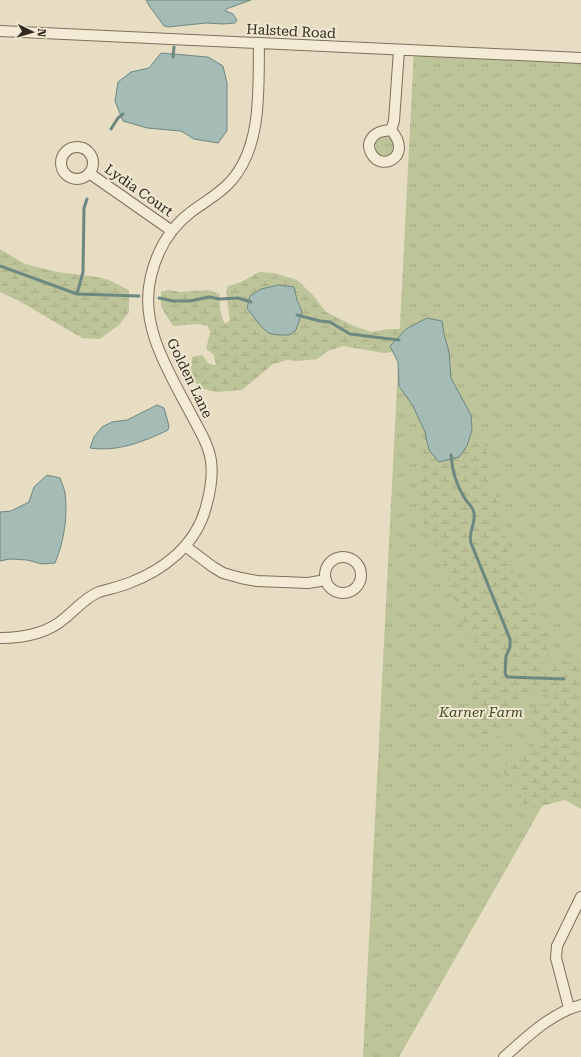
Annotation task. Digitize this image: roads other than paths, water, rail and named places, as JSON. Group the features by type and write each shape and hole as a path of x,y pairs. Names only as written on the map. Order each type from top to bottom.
{"street":[{"name":"Halsted Road","path":"0,31 581,58"},
{"name":"Golden Lane","path":"0,638 18,638 54,626 90,596 98,592 128,584 165,565 185,546 200,524 209,498 211,460 208,449 157,346 148,310 148,294 152,271 156,260 164,243 172,231 190,213 224,188 232,180 240,168 248,151 257,115 259,43"},
{"path":"391,130 394,120 399,50"},
{"name":"Lydia Court","path":"89,173 172,231"},
{"path":"185,546 213,567 241,578 257,581 308,584 326,580"},
{"path":"569,1008 556,958 558,946 581,897"},
{"path":"504,1057 534,1031 569,1008 581,1005"}],"water":[{"path":"146,0 251,0 226,9 226,11 233,14 237,20 235,23 206,23 168,27 164,26"},
{"path":"161,53 208,57 223,66 227,83 227,131 218,143 194,139 181,131 147,128 123,121 115,101 118,82 131,72 149,68"},
{"path":"278,285 294,287 302,312 296,330 289,335 268,333 247,308 250,296 261,289"},
{"path":"427,318 442,321 449,352 451,378 471,415 472,430 467,446 459,457 439,462 429,450 425,432 413,406 399,386 398,362 390,346 406,329"},
{"path":"157,405 164,408 169,426 168,430 130,445 110,449 90,448 94,437 102,427 112,422 127,420"},
{"path":"47,475 60,478 65,491 66,502 61,546 55,563 42,564 27,560 10,559 0,561 0,512 11,511 29,502 34,487"}],"waterway":[{"path":"173,57 174,47"},
{"path":"111,129 118,118 123,114"},
{"path":"77,294 83,272 84,208 87,199"},
{"path":"0,266 77,294 139,296"},
{"path":"159,298 173,301 190,301 209,297 220,299 238,298 251,302"},
{"path":"297,315 330,322 350,334 399,340"},
{"path":"451,455 453,472 461,492 474,513 474,520 470,534 471,543 510,639 510,647 506,656 505,673 507,677 564,679"}],"park label":[{"name":"Karner Farm","path":"481,712"}]}
